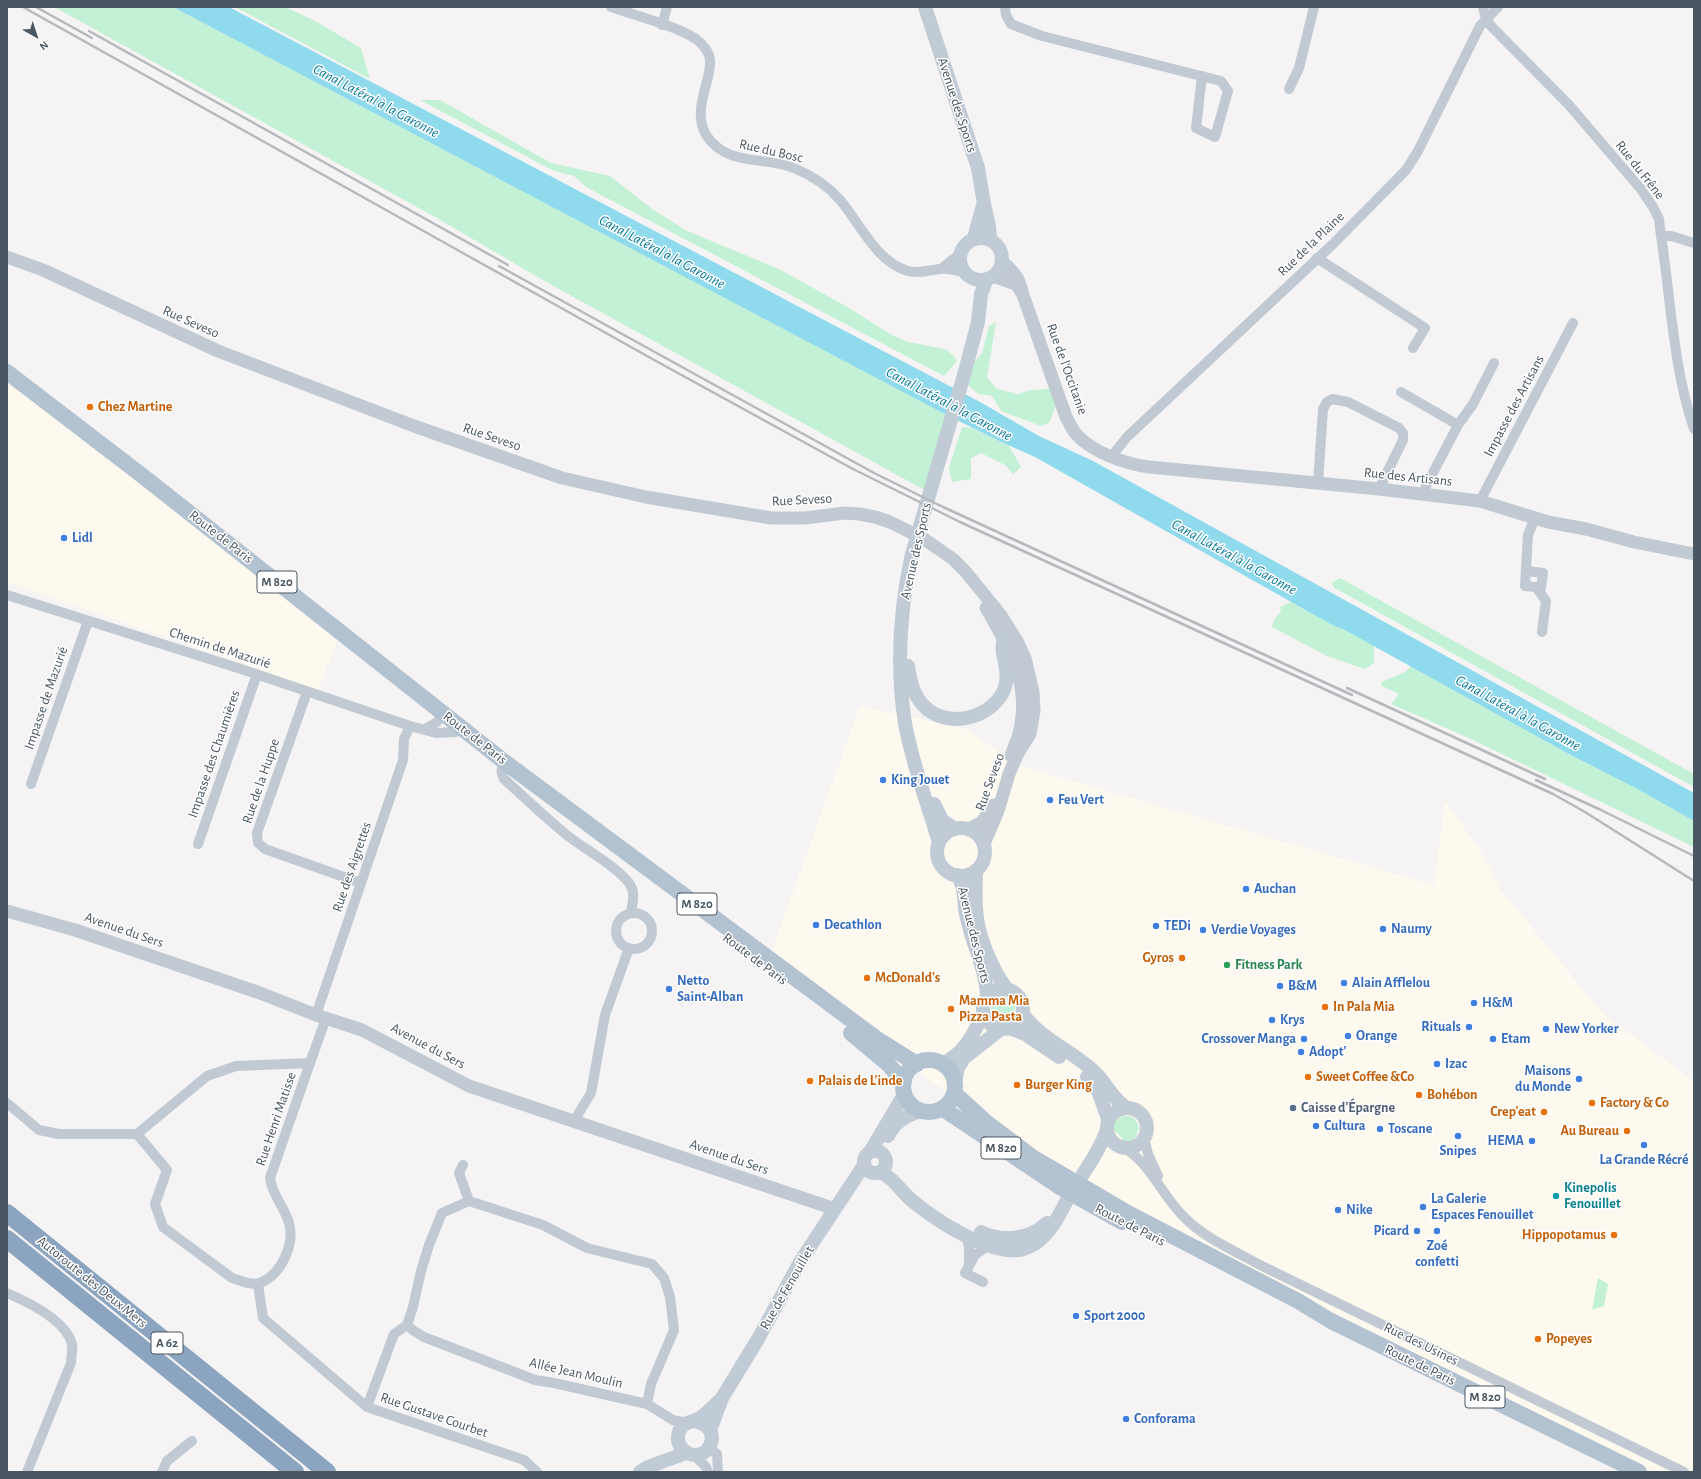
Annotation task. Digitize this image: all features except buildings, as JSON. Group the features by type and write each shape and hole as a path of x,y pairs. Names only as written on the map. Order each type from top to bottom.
{"highway":[{"name":"Autoroute des Deux Mers","path":"7,1214 327,1472"},
{"name":"Autoroute des Deux Mers","path":"7,1239 295,1472"}],"main road":[{"name":"Avenue des Sports","path":"925,7 978,168 984,204 989,222 990,239"},
{"name":"Avenue des Sports","path":"974,238 984,204"},
{"path":"979,237 990,239 1000,248 1002,261 998,272 990,278 979,305 968,275 960,260 960,253 963,247 974,238 979,237"},
{"path":"968,275 990,278"},
{"name":"Avenue des Sports","path":"939,843 905,724 902,690 902,615 906,580 912,554 964,375 978,322 979,305"},
{"name":"Route de Paris","path":"7,372 144,477 444,713 503,768 546,793 877,1039 917,1064"},
{"path":"902,615 909,679 924,707 933,713 944,717 966,719 979,715 990,708 998,699 1007,679 1007,667 1001,645 1004,639"},
{"name":"Avenue des Sports","path":"902,690 921,764 933,800 942,820 962,829"},
{"name":"Route de Paris","path":"546,793 607,845 866,1044 905,1088"},
{"path":"962,829 980,837 984,844 984,858 976,870 967,875 957,875 949,872 940,862 938,856 939,843 943,836 962,829"},
{"name":"Avenue des Sports","path":"976,870 976,908 978,924 995,969 1007,989"},
{"name":"Avenue des Sports","path":"957,875 963,887 968,922 985,979 987,996"},
{"path":"875,1163 886,1138 893,1127 905,1117 922,1111 934,1111 942,1108 948,1103 954,1088 958,1068 964,1058 1005,1028 1019,1021 1022,1014 1021,1000 1015,992 1007,989 994,990 987,996 984,1002 983,1013 970,1041 962,1050 942,1064"},
{"path":"983,1013 990,1024 1025,1034 1086,1077 1098,1091 1110,1140 1122,1148"},
{"path":"1022,1014 1042,1033 1093,1070 1118,1102 1127,1108 1136,1110 1143,1116 1147,1129 1144,1138 1135,1147 1104,1152 1091,1162"},
{"path":"875,1163 905,1088 910,1069 917,1064 931,1060 942,1064 950,1071 954,1088"},
{"path":"905,1088 912,1105 922,1111"},
{"name":"Route de Paris","path":"954,1088 988,1123 1064,1182"},
{"name":"Route de Paris","path":"942,1108 1089,1197 1165,1233 1298,1301 1331,1321 1639,1472"},
{"path":"875,1163 894,1180 907,1196 932,1216 966,1235 989,1245 1014,1251 1026,1249 1042,1238 1050,1229 1102,1142 1107,1126 1114,1112 1127,1108"},
{"path":"875,1163 964,1225 996,1238 1009,1239 1022,1237 1033,1233 1044,1226 1061,1209"},
{"name":"Rue de Fenouillet","path":"644,1470 690,1454 703,1454 713,1451 709,1428 712,1425 722,1398 758,1339 800,1262 854,1180 875,1163"},
{"name":"Rue de Fenouillet","path":"644,1470 678,1437 685,1421 702,1417 722,1398"},
{"path":"685,1421 703,1423 709,1428"},
{"path":"678,1437 681,1448 690,1454"}],"street":[{"name":"Rue du Bosc","path":"612,7 662,25 697,40 705,48 711,62 700,111 706,134 716,145 730,155 795,168 820,180 840,199 879,251 897,267 909,272 927,272 941,269 968,275"},
{"path":"662,25 667,7"},
{"path":"1005,7 1006,15 1011,24 1042,36 1202,76 1221,81 1228,91 1215,137 1196,128 1202,76"},
{"path":"1289,89 1299,68 1314,7"},
{"path":"1483,7 1486,19"},
{"name":"Rue de la Plaine","path":"1114,458 1116,452 1127,438 1317,258 1406,170 1418,151 1480,26 1498,7"},
{"name":"Rue du Frêne","path":"1486,19 1585,124 1640,188 1653,207 1659,219 1674,339 1681,380 1694,429"},
{"path":"1661,236 1671,236 1694,243"},
{"path":"941,269 960,253"},
{"name":"Rue Seveso","path":"7,257 43,270 218,351 414,426 562,478 646,497 771,518 805,518 845,513 875,517 907,530 939,548 953,559 1000,614 1017,641 1025,658 1034,692 1034,711 1030,734 1018,753 1009,774 998,811 984,844"},
{"path":"1317,258 1425,328 1413,348"},
{"name":"Rue de l'Occitanie","path":"1002,261 1014,272 1020,281 1023,294 1066,417 1076,434 1114,458"},
{"path":"990,278 1016,284 1023,294"},
{"name":"Impasse des Artisans","path":"1480,501 1573,323"},
{"path":"1423,494 1458,424 1473,404 1494,363"},
{"path":"1401,392 1458,424"},
{"path":"1318,484 1323,409 1327,402 1332,399 1348,402 1399,428 1403,433 1403,440 1379,489"},
{"name":"Rue des Artisans","path":"1114,458 1149,468 1379,489 1480,501 1535,518 1634,542 1694,554"},
{"path":"1527,571 1543,574 1541,588 1525,586 1528,535 1535,518"},
{"name":"Rue Seveso","path":"962,829 982,822 989,813 1021,724 1023,701 1022,686 1013,658 974,583"},
{"path":"1536,587 1546,601 1542,632"},
{"name":"Chemin de Mazurié","path":"7,595 257,674 306,692 410,726 436,733 452,733 457,731 460,727"},
{"name":"Impasse de Mazurié","path":"31,784 88,621"},
{"name":"Impasse des Chaumières","path":"198,844 257,674"},
{"name":"Rue de la Huppe","path":"306,692 257,833 258,843 265,849 361,883"},
{"path":"424,730 437,722 444,713"},
{"name":"Rue des Aigrettes","path":"310,1063 321,1017 361,883 403,760 404,739 410,726"},
{"path":"503,768 504,779 567,836 618,872 627,881 632,887 634,895 631,912"},
{"name":"Avenue du Sers","path":"7,911 75,930 260,993 321,1017 362,1030 469,1086 835,1209"},
{"path":"631,912 637,912 647,917 652,926 653,932 647,944 642,948 629,948 620,942 616,931 620,919 631,912"},
{"path":"574,1121 590,1092 605,1015 629,948"},
{"path":"7,1103 39,1130 58,1134 137,1134 207,1076 236,1066 310,1063"},
{"name":"Rue Henri Matisse","path":"258,1284 274,1275 283,1260 289,1242 289,1222 271,1188 270,1178 310,1063"},
{"path":"137,1134 167,1170 155,1204 163,1227 232,1278 258,1284"},
{"name":"Rue des Usines","path":"1144,1138 1148,1154 1169,1199"},
{"name":"Rue des Usines","path":"1122,1148 1140,1159 1182,1215 1201,1232 1260,1266 1684,1472"},
{"path":"463,1165 460,1173 469,1201"},
{"path":"368,1407 394,1334 407,1324 413,1307 421,1271 429,1245 442,1214 469,1201 543,1225 587,1248 652,1264 664,1278 670,1297 674,1330 652,1384 647,1404"},
{"path":"966,1235 970,1255 968,1268"},
{"path":"983,1282 965,1273 975,1255 989,1245"},
{"name":"Rue Gustave Courbet","path":"258,1284 263,1318 368,1407 524,1460 537,1472"},
{"path":"7,1294 24,1300 38,1308 61,1326 67,1333 72,1348 71,1363 28,1472"},
{"name":"Allée Jean Moulin","path":"407,1324 414,1331 424,1337 535,1380 647,1404 685,1421"},
{"path":"162,1472 167,1461 192,1440"},
{"path":"713,1451 718,1458 718,1472"},
{"path":"690,1454 706,1467 708,1472"}],"shaded area":[{"path":"7,379 221,545 337,641 318,690 7,582"},
{"path":"860,706 966,729 1017,765 1434,885 1445,802 1478,846 1501,890 1604,1015 1694,1081 1694,1472 1639,1472 1032,1157 769,958"}],"green space":[{"path":"54,7 173,7 951,417 930,493 548,283 435,217"},
{"path":"235,7 285,7 317,22 361,48 370,79"},
{"path":"420,100 440,100 551,163 610,176 652,209 687,231 779,269 849,308 892,335 908,342 945,349 952,354 957,361 944,376 586,187 574,176 554,171"},
{"path":"996,322 987,377 997,389 1018,394 1031,390 1050,389 1056,404 1050,422 1041,426 1001,411 992,396 979,394 967,385 972,365 982,353 989,326"},
{"path":"962,427 972,428 1009,446 1021,467 1013,474 1005,465 981,453 971,458 971,479 952,482 949,468"},
{"path":"1340,578 1694,774 1694,787 1333,587 1332,582"},
{"path":"1291,602 1336,627 1374,645 1374,663 1365,669 1327,656 1272,627 1274,620 1281,611 1280,607"},
{"path":"1411,666 1567,753 1639,790 1694,821 1694,847 1471,739 1391,704 1399,694 1382,686 1381,682 1405,672"},
{"path":"999,997 1008,998 1015,1005 1015,1013 1008,1021 1000,1022 994,1013 990,1013 992,1003"},
{"path":"1123,1116 1131,1117 1135,1120 1139,1128 1136,1137 1131,1141 1123,1141 1116,1132 1113,1131 1115,1121"},
{"path":"1598,1278 1608,1284 1604,1306 1592,1310"}],"water":[{"name":"Canal Latéral à la Garonne","path":"173,7 229,7 980,402 1039,436 1093,461 1694,793 1694,821 1639,790 1567,753 1343,629 1336,627 1316,616 1035,457 939,411"}],"railway":[{"path":"23,7 656,361 851,468 960,522 1553,794 1585,812 1694,881"},
{"path":"36,7 92,38"},
{"path":"89,31 508,265"},
{"path":"499,266 874,473 943,507 1352,695"},
{"path":"1347,688 1545,779"},
{"path":"1536,780 1694,856"}],"place":[{"name":"Chez Martine","path":"90,407"},
{"name":"Lidl","path":"64,538"},
{"name":"King Jouet","path":"883,780"},
{"name":"Feu Vert","path":"1050,800"},
{"name":"Auchan","path":"1246,889"},
{"name":"Decathlon","path":"816,925"},
{"name":"TEDi","path":"1156,926"},
{"name":"Naumy","path":"1383,929"},
{"name":"Verdie Voyages","path":"1203,930"},
{"name":"Gyros","path":"1182,958"},
{"name":"Fitness Park","path":"1227,965"},
{"name":"McDonald's","path":"867,978"},
{"name":"Alain Afflelou","path":"1344,983"},
{"name":"B&M","path":"1280,986"},
{"name":"Netto Saint-Alban","path":"669,989"},
{"name":"H&M","path":"1474,1003"},
{"name":"In Pala Mia","path":"1325,1007"},
{"name":"Mamma Mia Pizza Pasta","path":"951,1009"},
{"name":"Krys","path":"1272,1020"},
{"name":"Rituals","path":"1469,1027"},
{"name":"New Yorker","path":"1546,1029"},
{"name":"Orange","path":"1348,1036"},
{"name":"Crossover Manga","path":"1304,1039"},
{"name":"Etam","path":"1493,1039"},
{"name":"Adopt'","path":"1301,1052"},
{"name":"Izac","path":"1437,1064"},
{"name":"Sweet Coffee &Co","path":"1308,1077"},
{"name":"Maisons du Monde","path":"1579,1079"},
{"name":"Palais de L'inde","path":"810,1081"},
{"name":"Burger King","path":"1017,1085"},
{"name":"Bohébon","path":"1419,1095"},
{"name":"Factory & Co","path":"1592,1103"},
{"name":"Caisse d'Épargne","path":"1293,1108"},
{"name":"Crep'eat","path":"1544,1112"},
{"name":"Cultura","path":"1316,1126"},
{"name":"Toscane","path":"1380,1129"},
{"name":"Au Bureau","path":"1627,1131"},
{"name":"Snipes","path":"1458,1136"},
{"name":"HEMA","path":"1532,1141"},
{"name":"La Grande Récré","path":"1644,1145"},
{"name":"Kinepolis Fenouillet","path":"1556,1196"},
{"name":"La Galerie Espaces Fenouillet","path":"1423,1207"},
{"name":"Nike","path":"1338,1210"},
{"name":"Picard","path":"1417,1231"},
{"name":"Zoé confetti","path":"1437,1231"},
{"name":"Hippopotamus","path":"1614,1235"},
{"name":"Sport 2000","path":"1076,1316"},
{"name":"Popeyes","path":"1538,1339"},
{"name":"Conforama","path":"1126,1419"}]}
